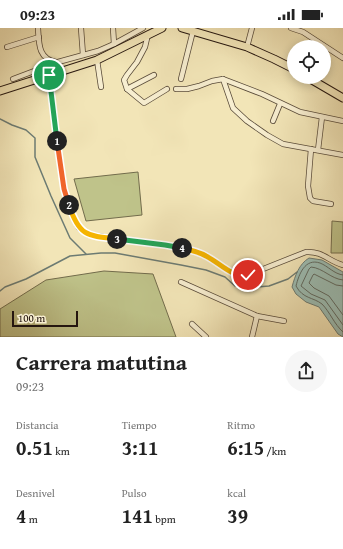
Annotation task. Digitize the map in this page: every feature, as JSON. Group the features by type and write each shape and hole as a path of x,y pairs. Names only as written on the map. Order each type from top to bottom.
{"main road":[{"path":"2,91 97,60 123,48 151,31 162,28"},
{"path":"182,28 247,47 287,66"},
{"path":"319,84 343,98"}],"street":[{"path":"38,28 40,49 43,56 51,61 58,62"},
{"path":"81,28 83,55"},
{"path":"113,28 114,44"},
{"path":"13,79 58,62 98,51 143,28"},
{"path":"247,47 252,28"},
{"path":"291,28 302,32 343,58"},
{"path":"151,31 137,62 124,80 127,89 144,103 167,89"},
{"path":"181,79 193,31"},
{"path":"7,47 39,37"},
{"path":"97,60 101,87"},
{"path":"49,75 64,189 78,228 89,235 191,250 206,256 235,275 241,276 248,275 306,252 320,253 343,265"},
{"path":"127,89 154,75"},
{"path":"223,79 233,108 247,122 267,135 283,144 343,155"},
{"path":"176,89 187,89 223,79 262,94 280,104 300,112 343,121"},
{"path":"273,121 280,104"},
{"path":"318,150 322,117"},
{"path":"311,149 308,186 310,198 313,201 331,204"},
{"path":"181,282 256,316 284,321"},
{"path":"252,337 256,316"},
{"path":"192,324 206,337"}],"green space":[{"path":"138,172 142,215 86,221 74,179"},
{"path":"332,221 343,222 343,253 331,253"},
{"path":"104,271 153,274 176,337 0,337 0,309 46,280"}],"water":[{"path":"309,258 322,260 343,272 343,337 338,334 319,307 306,302 296,294 292,287 300,267"}],"waterway":[{"path":"0,119 26,130 35,138 35,157 51,196 70,238 86,254"},
{"path":"0,291 5,287 26,279 70,256 101,253 115,253 206,270 225,277 235,286 247,288 269,286 288,279 297,272"}],"route":[{"path":"49,75 64,189 78,228 89,235 191,250 206,256 235,275 248,275"}]}
